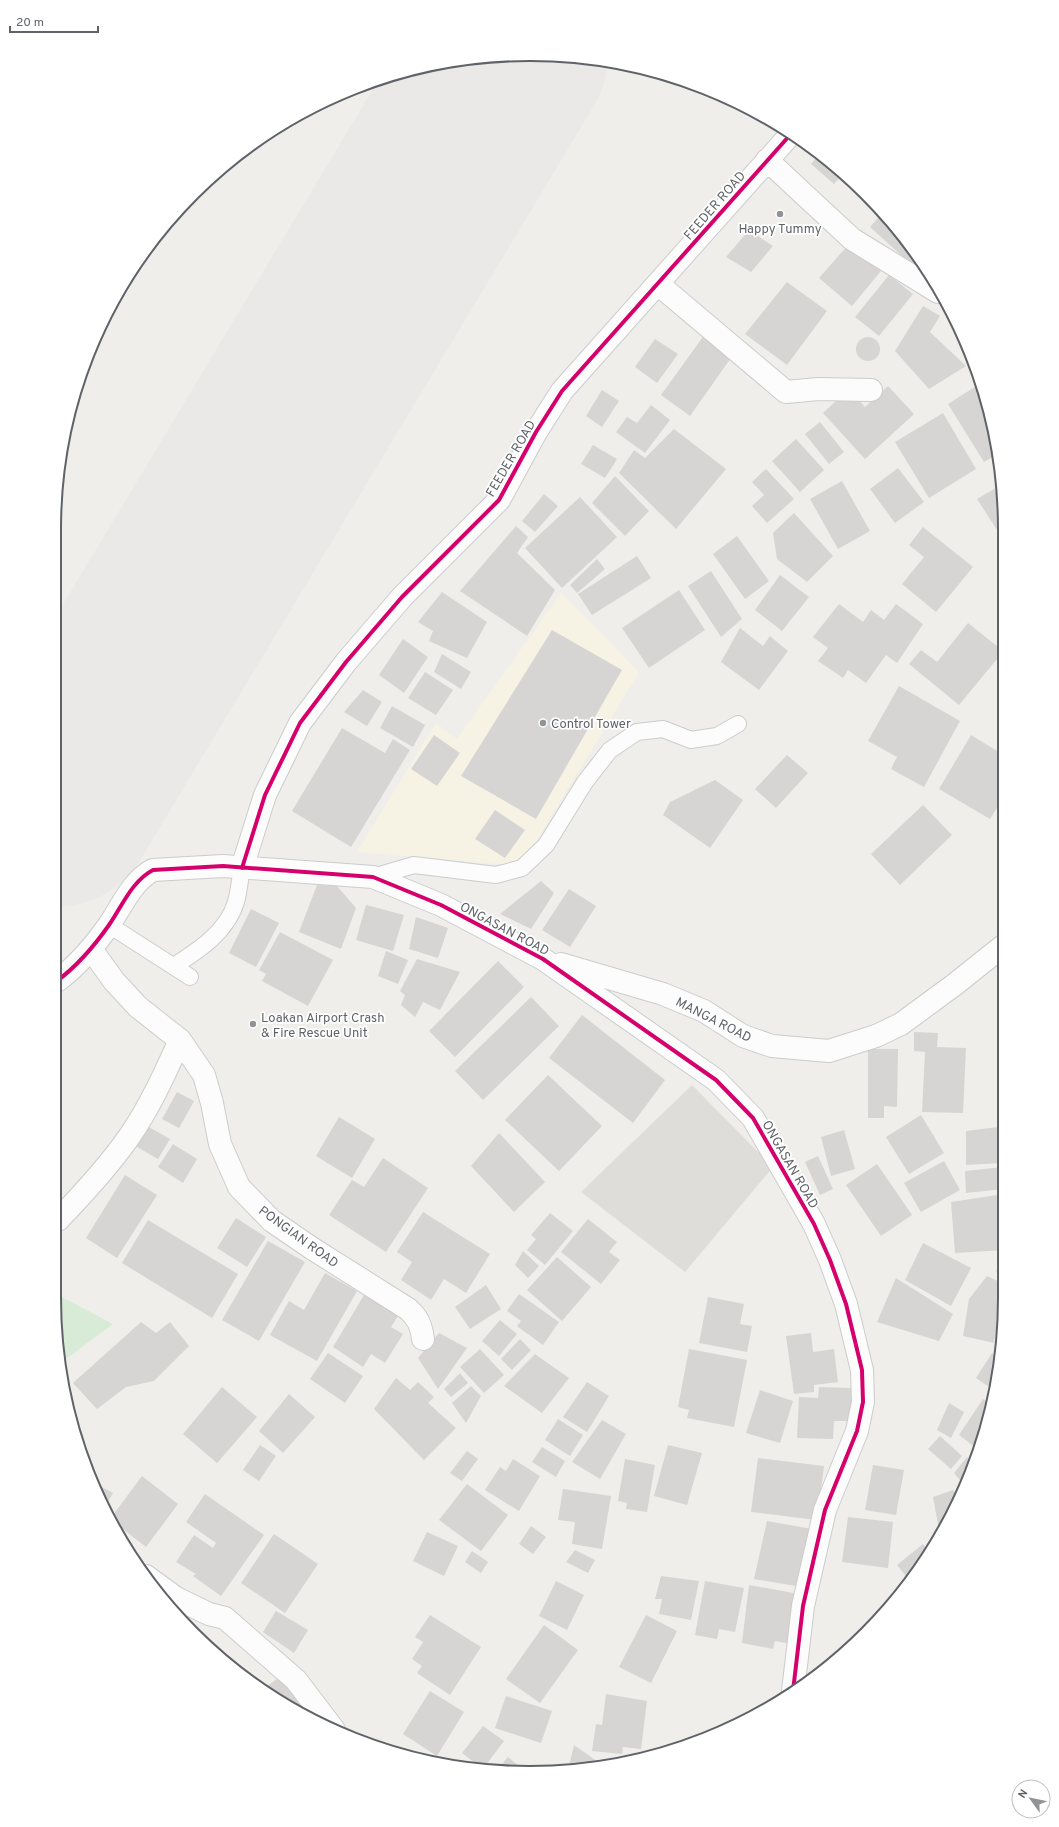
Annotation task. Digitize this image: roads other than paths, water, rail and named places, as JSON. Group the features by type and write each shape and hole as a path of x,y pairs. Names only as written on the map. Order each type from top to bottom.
{"street":[{"name":"FEEDER ROAD","path":"242,868 265,795 300,723 346,662 402,597 500,500 536,432 562,390 787,138"},
{"path":"767,160 852,239 930,287"},
{"path":"658,284 786,392 818,389 871,390"},
{"name":"ONGASAN ROAD","path":"61,977 91,949 109,925 137,882 152,870 223,866 373,877 441,905 543,959 716,1080 753,1118 814,1224 830,1260 846,1304 862,1370 863,1402 857,1431 825,1510 803,1606 794,1684"},
{"name":"PONGIAN ROAD","path":"91,949 114,981 138,1007 180,1040 204,1075 212,1103 220,1144 239,1187 272,1221 314,1250 408,1309 421,1324 423,1339"},
{"name":"MANGA ROAD","path":"543,959 663,994 704,1011 743,1036 772,1046 829,1051 876,1036 901,1024 998,950"},
{"path":"61,1217 94,1183 129,1136 158,1088 180,1040"},
{"path":"162,1588 176,1598 209,1614 225,1618 296,1680 326,1720"}],"lane":[{"path":"373,877 414,865 496,875 522,868 546,845 585,782 610,750 637,732 663,729 691,740 717,736 738,724"},
{"path":"174,966 201,948 220,931 235,903 242,868"},
{"path":"109,925 190,977"}],"place":[{"name":"Happy Tummy","path":"780,214"},
{"name":"Control Tower","path":"543,723"},
{"name":"Loakan Airport Crash & Fire Rescue Unit","path":"253,1024"}]}
